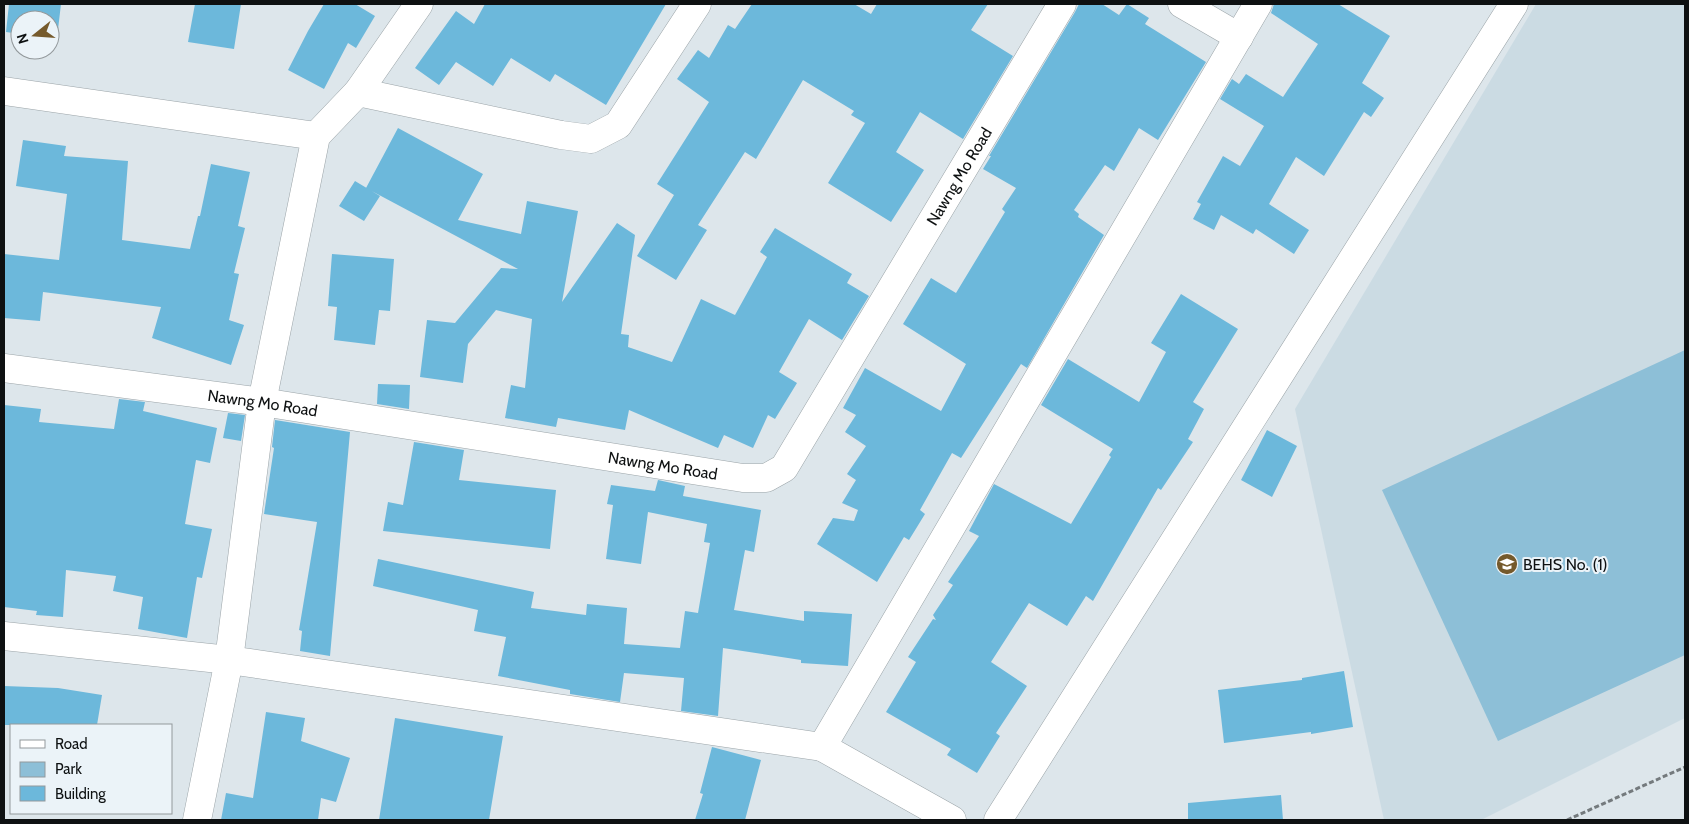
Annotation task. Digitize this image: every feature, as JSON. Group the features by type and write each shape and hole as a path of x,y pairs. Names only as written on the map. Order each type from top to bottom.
{"street":[{"path":"198,820 229,660 262,402 316,136 358,92 419,4"},
{"path":"358,92 561,135 591,139 618,125 697,4"},
{"name":"Nawng Mo Road","path":"4,368 262,402 743,478 766,478 784,468 1062,4"},
{"path":"1182,4 1239,37"},
{"path":"822,747 1258,4"},
{"path":"998,820 1514,4"},
{"path":"4,92 316,136"},
{"path":"4,636 229,660 822,747 952,820"}],"path":[{"path":"1567,820 1685,767"}],"shaded area":[{"name":"BEHS No. (1)","path":"1536,4 1685,4 1685,718 1481,820 1384,820 1295,409"}],"green space":[{"path":"1685,350 1685,655 1498,741 1382,490"}],"building":[{"path":"9,4 61,4 60,12 60,10 10,10 10,33 6,32"},
{"path":"195,4 241,4 234,49 188,42"},
{"path":"324,4 355,4 375,16 356,48 348,43 324,89 288,70"},
{"path":"485,4 666,4 606,105 555,74 550,82 511,58 493,86 456,62 439,85 415,68 456,11 474,24"},
{"path":"752,4 854,4 871,14 877,4 988,4 971,30 1013,56 963,139 920,112 896,152 924,170 891,222 828,183 865,123 851,115 854,111 803,80 756,159 745,152 698,225 707,230 676,280 637,256 674,195 657,184 709,102 677,79 698,50 709,58 728,25 735,29"},
{"path":"1079,4 1102,4 1119,15 1127,4 1149,18 1145,24 1206,62 1158,140 1139,128 1114,171 1105,165 1074,210 1079,214 1078,217 1104,235 1027,368 1021,364 961,458 952,453 920,510 925,514 909,540 904,537 877,582 817,544 833,518 854,521 858,510 842,503 856,480 847,474 866,446 845,432 856,415 843,408 865,368 941,411 966,364 903,324 931,278 956,293 1005,212 1002,209 1016,188 983,169"},
{"path":"1274,4 1338,4 1390,36 1362,83 1384,98 1371,117 1364,112 1324,176 1296,157 1269,204 1309,230 1294,254 1256,229 1253,234 1221,215 1214,230 1193,219 1201,204 1197,202 1223,156 1240,166 1264,126 1220,99 1232,79 1239,84 1246,74 1283,97 1318,44 1271,13"},
{"path":"398,128 483,174 458,220 521,234 527,201 578,211 562,302 617,223 635,235 621,334 629,335 628,347 672,362 701,299 735,315 767,257 760,252 775,228 852,274 847,283 869,296 842,340 809,319 779,372 797,383 775,419 768,415 753,448 724,435 718,448 629,410 625,430 558,418 556,427 505,418 511,385 525,388 532,319 496,310 468,344 463,383 420,377 427,320 455,323 501,268 518,269 366,188"},
{"path":"23,140 66,146 64,156 128,161 122,240 190,249 198,216 200,216 211,164 250,172 238,226 245,228 234,273 239,274 229,320 244,325 231,365 152,338 161,307 43,292 40,321 4,318 4,254 59,260 67,194 16,186"},
{"path":"355,181 380,196 364,221 339,206"},
{"path":"332,254 394,259 390,311 379,310 375,345 334,340 337,307 328,306"},
{"path":"1181,294 1238,329 1193,402 1204,409 1188,439 1193,442 1161,490 1158,488 1093,601 1086,596 1067,626 1029,603 991,662 1027,686 996,733 1000,736 977,773 947,755 951,749 886,712 916,662 908,657 933,619 936,620 933,615 953,585 948,582 979,536 969,531 994,484 1071,524 1111,457 1109,455 1113,449 1041,405 1068,359 1139,402 1166,352 1151,343"},
{"path":"378,384 410,385 409,409 377,404"},
{"path":"119,399 145,402 143,411 217,428 210,463 196,460 185,524 212,529 202,578 197,577 187,638 138,629 143,597 113,591 116,576 66,570 63,617 36,615 37,611 4,607 4,405 41,409 39,422 114,429"},
{"path":"228,413 245,415 241,441 223,438"},
{"path":"275,420 350,432 330,656 300,651 302,631 299,630 317,522 264,514 274,448 272,447"},
{"path":"1267,430 1297,446 1272,497 1241,480"},
{"path":"414,442 464,450 459,480 556,490 550,549 383,531 388,502 403,505"},
{"path":"658,480 685,486 683,496 761,510 754,552 745,550 734,610 804,621 804,611 852,614 848,666 801,663 801,660 723,648 718,716 681,711 684,678 624,673 620,702 570,694 570,690 498,676 506,637 474,631 478,610 373,586 378,559 534,592 531,608 586,615 587,604 627,608 624,644 680,648 685,611 698,613 710,543 704,542 707,524 648,512 641,564 606,559 613,505 607,504 611,485 655,491"},
{"path":"1344,671 1353,727 1311,734 1311,732 1224,743 1218,690 1302,680 1302,678"},
{"path":"4,686 58,688 102,695 97,724 4,725"},
{"path":"266,712 305,718 301,741 350,758 336,802 321,798 318,820 221,820 226,793 253,798"},
{"path":"395,718 503,736 489,820 379,820"},
{"path":"712,747 761,760 745,820 695,820 703,794 700,793"},
{"path":"1281,795 1283,820 1188,820 1188,803"}],"place":[{"name":"BEHS No. (1)","path":"1507,564"}]}
